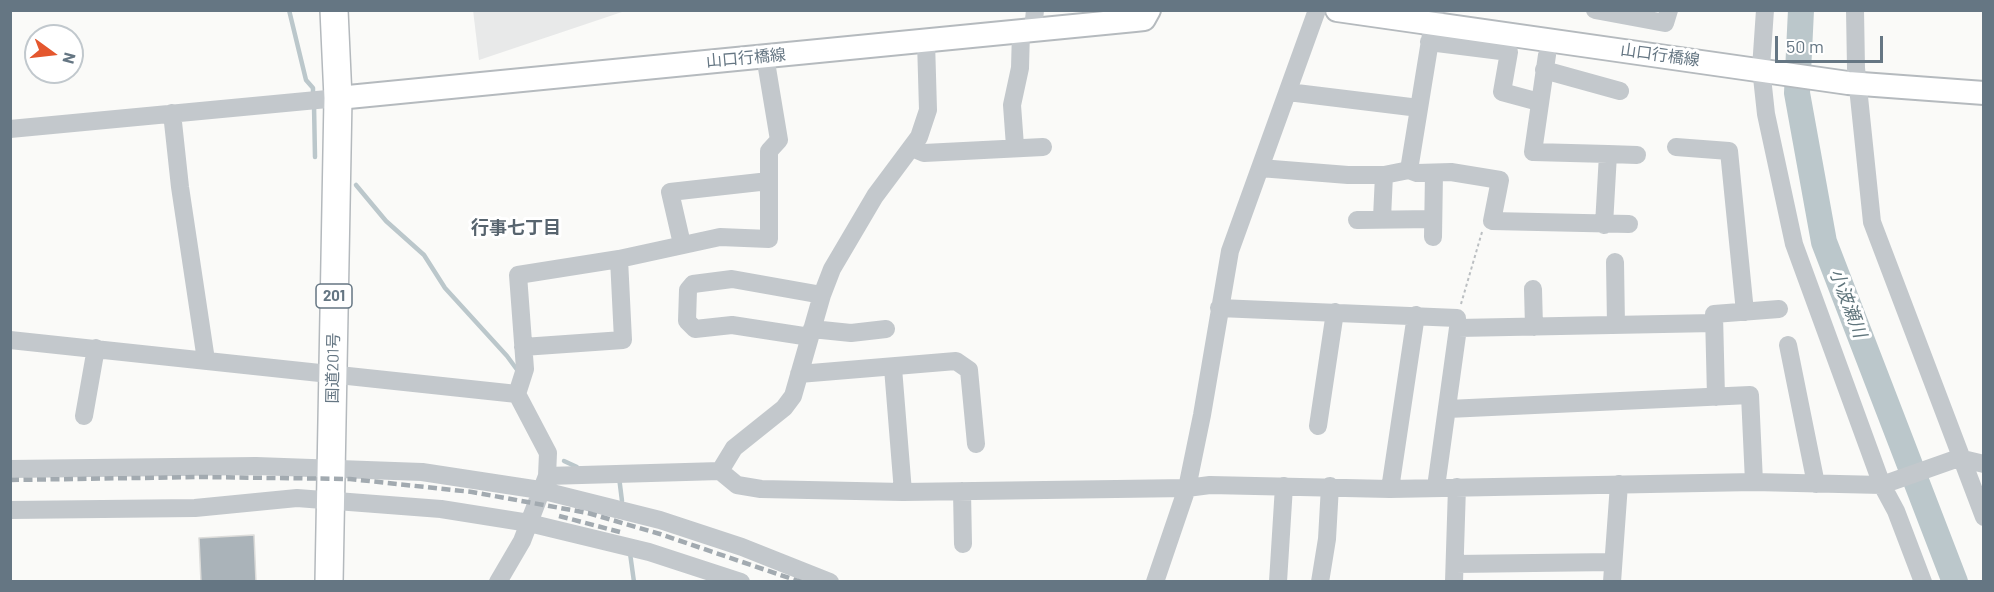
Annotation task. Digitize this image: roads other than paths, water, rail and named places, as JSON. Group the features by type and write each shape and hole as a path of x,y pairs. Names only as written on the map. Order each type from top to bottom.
{"highway":[{"name":"国道201号","path":"329,582 338,98 334,10"}],"main road":[{"name":"山口行橋線","path":"338,98 926,41 1030,24 1144,19 1149,10"},
{"name":"山口行橋線","path":"1337,10 1854,83 1983,93"}],"street":[{"path":"1155,582 1187,488 1230,251 1317,10"},
{"path":"1595,10 1665,23 1669,10"},
{"path":"1765,10 1766,114 1794,244 1923,582"},
{"path":"1855,10 1854,83 1872,222 1958,459 1983,517"},
{"path":"1015,146 1012,105 1030,24"},
{"path":"1410,170 1432,25 1509,52 1502,92 1539,102"},
{"path":"720,471 734,448 784,408 793,396 822,295 847,241 875,196 912,148 922,130 928,110 926,41"},
{"path":"498,582 522,541 529,523 544,483 548,453 517,394 525,369 518,275 619,259 720,237 769,239 769,151 779,140 765,56"},
{"path":"1620,91 1545,62 1533,152 1637,155"},
{"path":"1288,92 1419,108"},
{"path":"10,129 338,98"},
{"path":"172,113 180,187 206,360"},
{"path":"912,148 924,153 1015,146 1042,147"},
{"path":"1676,147 1729,151 1745,312"},
{"path":"1605,225 1608,154"},
{"path":"1260,168 1328,175 1384,175 1410,170 1451,172 1500,180 1492,221 1629,225"},
{"path":"1358,220 1383,218 1433,228 1434,172"},
{"path":"1383,218 1384,175"},
{"path":"682,244 670,192 769,181"},
{"path":"523,347 623,340 619,259"},
{"path":"1615,262 1616,325"},
{"path":"822,295 732,279 693,284 688,290 687,321 695,329 732,325 811,333 851,333 886,329"},
{"path":"1533,289 1534,327"},
{"path":"1219,308 1457,318"},
{"path":"1716,396 1714,314 1779,309"},
{"path":"1318,426 1335,312"},
{"path":"1390,489 1416,315"},
{"path":"1436,487 1458,328 1714,323"},
{"path":"10,340 517,394"},
{"path":"1788,345 1816,484"},
{"path":"84,416 96,348"},
{"path":"799,374 956,362 969,370 976,444"},
{"path":"893,368 903,492"},
{"path":"1448,409 1750,395 1754,482"},
{"path":"10,469 256,466 422,472 544,483 720,471 737,485 761,489 903,492 1187,488 1210,485 1390,489 1754,482 1885,485 1958,459 1983,464"},
{"path":"544,483 742,547 830,582"},
{"path":"1612,582 1619,484"},
{"path":"1278,582 1284,486"},
{"path":"1320,582 1327,539 1330,486"},
{"path":"1457,487 1454,573 1613,562"},
{"path":"962,491 963,544"},
{"path":"10,510 195,508 278,499 330,499 441,509 529,523 649,552 741,582"}],"waterway":[{"path":"289,10 306,80 313,88 313,96"},
{"name":"小波瀬川","path":"1801,10 1797,93 1824,242 1955,582"},
{"path":"314,105 315,157"},
{"path":"356,185 386,221 424,255 445,288 518,371"},
{"path":"564,461 577,467"},
{"path":"619,477 622,501"},
{"path":"630,553 634,582"}],"railway":[{"path":"10,480 201,477 350,479 472,492 588,513 660,534 801,582"},
{"path":"559,516 620,532"}],"district":[{"name":"行事七丁目","path":"516,228"}]}
